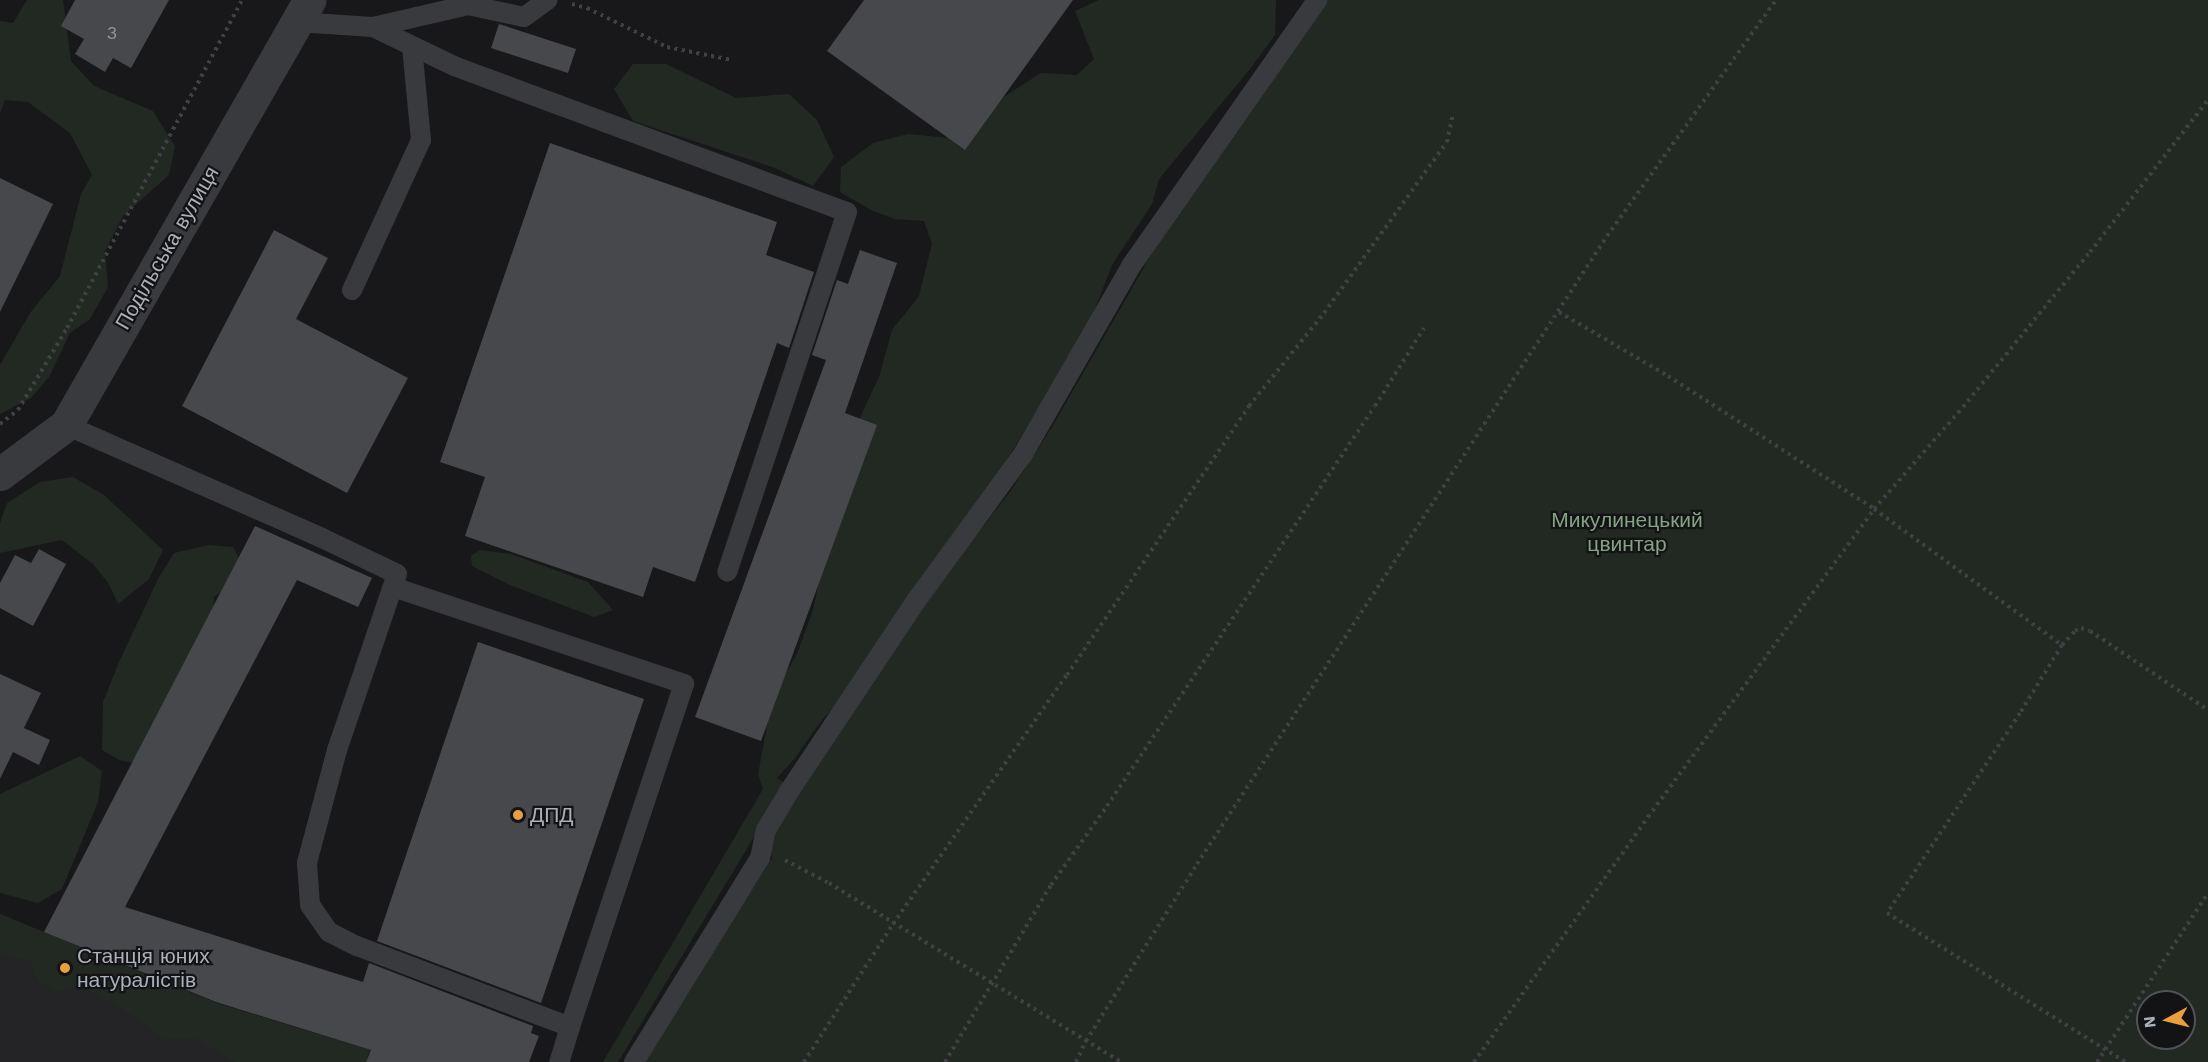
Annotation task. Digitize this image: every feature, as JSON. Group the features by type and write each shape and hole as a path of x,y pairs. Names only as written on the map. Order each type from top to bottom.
{"street":[{"name":"Подільська вулиця","path":"0,474 66,425 303,11"}],"lane":[{"path":"373,27 468,5 524,17 547,0"},
{"path":"634,1062 760,858 766,830 790,790 916,600 1023,454 1131,266 1317,0"},
{"path":"303,11 373,27 454,66 847,212 727,572"},
{"path":"352,291 422,140 412,46"},
{"path":"66,425 398,574 331,772 307,863 310,905 329,932 357,946 570,1027"},
{"path":"393,587 684,684 559,1062"}],"path":[{"path":"0,424 18,410 67,328 242,0"},
{"path":"1076,1062 1086,1041 1197,864 1559,312 1606,236 1776,0"},
{"path":"569,3 587,8 667,47 732,60"},
{"path":"1474,1062 1648,817 1874,509 1971,398 2090,252 2208,100"},
{"path":"804,1062 892,924 1067,675 1249,406 1324,313 1447,142 1453,113"},
{"path":"1559,312 1668,376 1874,509 2062,645"},
{"path":"945,1062 1051,885 1107,806 1356,435 1424,328"},
{"path":"2124,1062 1887,913 2020,713 2062,645 2075,631 2081,628 2090,631 2208,710"},
{"path":"760,858 782,858 829,883 892,924 992,982 1121,1062"},
{"path":"2097,1062 2208,893"}],"shaded area":[{"name":"Станція юних натуралістів","path":"0,914 216,1003 370,1050 366,1062 0,1062"}],"green space":[{"path":"27,0 63,0 71,61 94,86 153,111 175,146 169,175 123,216 105,251 108,287 90,319 70,333 49,377 31,398 0,414 0,365 30,313 60,276 81,194 92,175 70,133 28,102 5,100 0,113 0,21 13,23"},
{"path":"1099,0 1276,0 1275,35 1250,69 1159,179 1152,204 1112,265 1074,363 1051,387 1011,453 857,682 821,721 795,758 777,778 786,784 618,1062 603,1062 763,789 758,774 773,695 797,654 813,610 850,439 879,377 892,330 919,296 932,244 924,221 895,219 873,211 840,192 841,167 873,143 908,134 970,140 999,100 1041,73 1077,75 1094,59 1075,11"},
{"name":"Микулинецький цвинтар","path":"1310,0 2208,0 2208,1062 644,1062 772,858 769,839 940,581 1010,492 1052,427 1142,271 1201,150"},
{"path":"633,64 666,64 736,98 789,94 817,120 834,157 813,186 775,168 633,121 614,89"},
{"path":"73,477 104,495 163,550 149,579 118,604 109,584 93,564 62,540 0,553 0,523 7,503 40,482"},
{"path":"209,545 233,547 247,573 214,597 213,633 149,766 119,760 102,750 103,702 119,662 159,577 174,553"},
{"path":"480,550 511,554 588,582 613,610 594,617 510,585 472,566 471,556"},
{"path":"80,756 102,771 98,802 62,889 38,903 0,893 0,794"},
{"path":"0,914 216,1003 370,1050 366,1062 235,1062 195,1038 163,1039 146,1024 100,996 77,986 56,992 38,981 31,962 0,952"}],"building":[{"path":"75,0 169,0 131,68 113,58 105,72 75,54 84,39 61,26"},
{"path":"864,0 1073,0 965,150 827,51"},
{"path":"499,24 576,49 568,73 491,48"},
{"path":"550,143 777,222 766,255 814,272 789,348 777,343 695,582 653,567 643,597 465,536 485,477 440,462"},
{"path":"0,178 53,204 0,312"},
{"path":"274,230 328,258 296,319 408,378 347,493 182,406"},
{"path":"860,250 897,263 845,413 877,425 761,741 695,717 826,360 812,355 837,280 848,284"},
{"path":"255,526 372,578 358,607 297,580 125,907 363,982 369,963 533,1026 531,1033 539,1036 529,1062 366,1062 371,1050 216,1002 44,932"},
{"path":"39,549 66,564 33,626 0,608 0,583 15,555 31,563"},
{"path":"478,642 644,699 541,1003 377,941"},
{"path":"0,674 41,693 24,728 50,740 39,765 13,752 0,779"}],"place":[{"name":"ДПД","path":"518,815"},
{"name":"Станція юних натуралістів","path":"65,968"}]}
